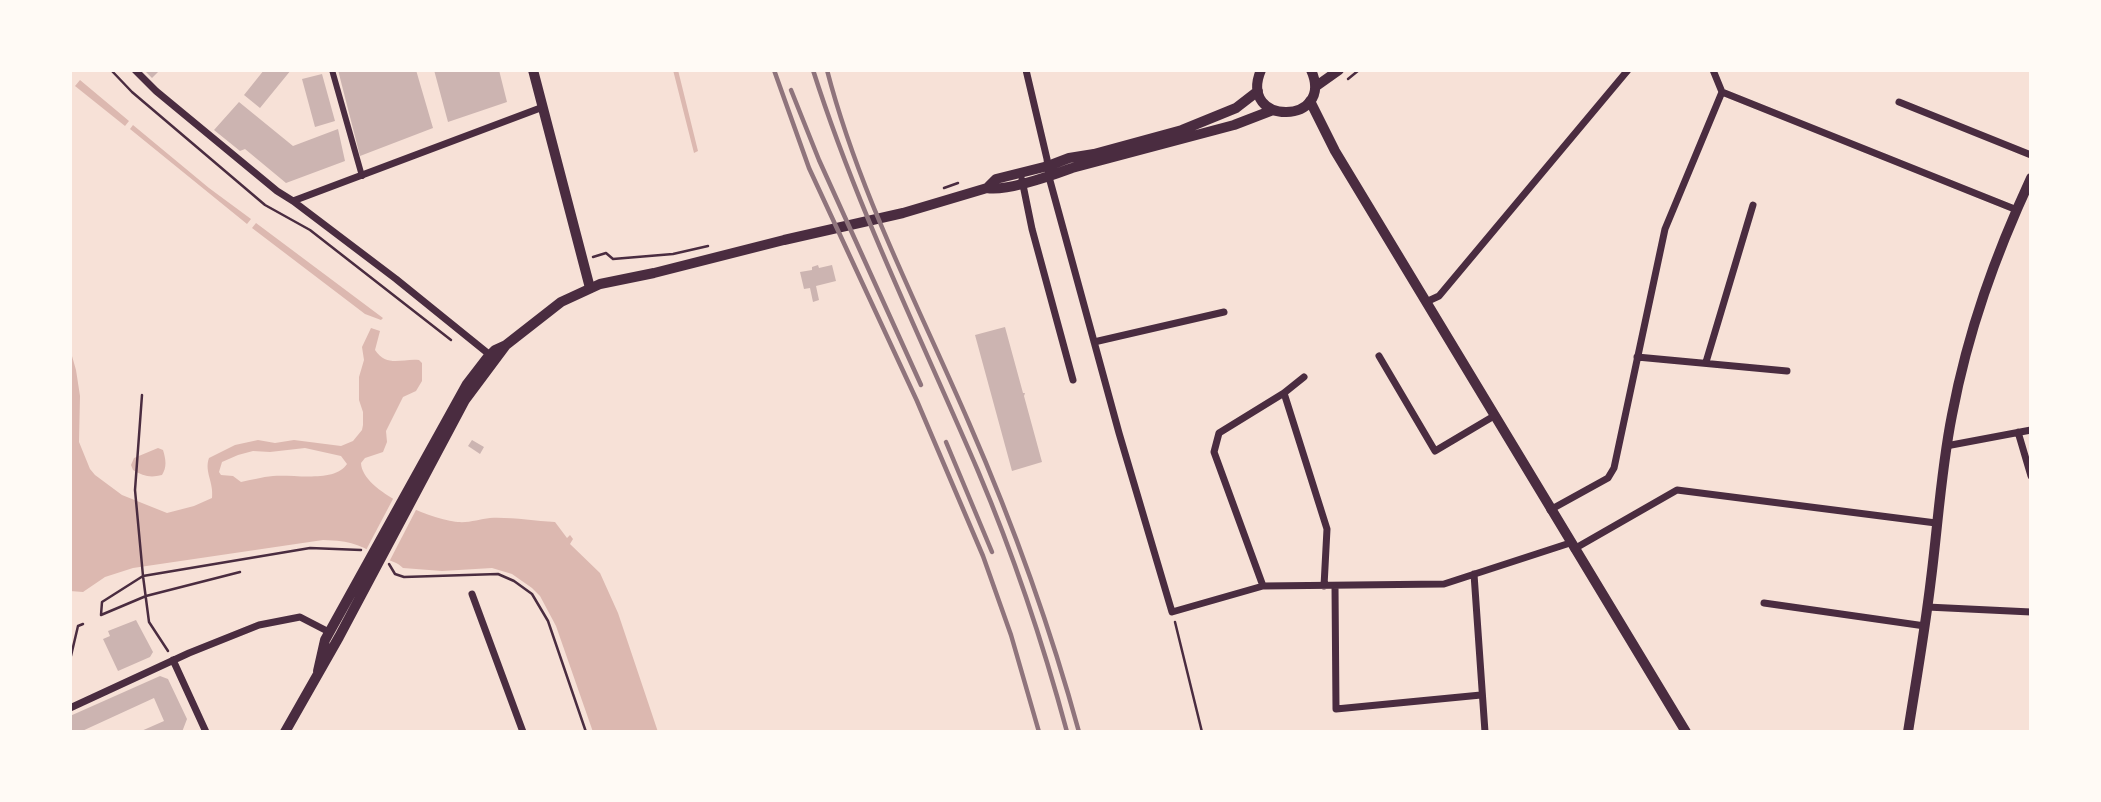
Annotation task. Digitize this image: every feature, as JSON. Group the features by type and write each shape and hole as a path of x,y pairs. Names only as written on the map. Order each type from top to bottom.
{"main road":[{"path":"1261,70 1258,91 1266,105 1285,113 1297,111 1310,101 1315,87 1311,70"},
{"path":"1315,87 1339,70"},
{"path":"1048,171 1069,158 1094,154 1182,130 1236,108 1258,91"},
{"path":"285,732 333,647 375,559 459,397 495,350 506,345 561,302 590,288 903,213 987,188 998,189 1022,178 1072,168 1234,125 1273,110"},
{"path":"1908,732 1927,607 1946,446 1959,382 1986,285 2031,178"},
{"path":"405,502 465,401 506,345"},
{"path":"318,671 329,632 375,559"}],"street":[{"path":"135,70 156,91 266,183 396,279 490,355"},
{"path":"332,70 362,176"},
{"path":"533,70 590,288"},
{"path":"1027,70 1048,171 1172,612 1262,586 1444,584 1572,546 1677,489 1936,523"},
{"path":"1426,302 1439,296 1628,70"},
{"path":"1550,510 1608,478 1615,468 1665,229 1722,92 1713,70"},
{"path":"1722,92 2017,210"},
{"path":"1310,101 1335,150 1686,732"},
{"path":"1899,102 2031,155"},
{"path":"293,201 543,107"},
{"path":"1022,178 1032,229 1073,380"},
{"path":"1706,362 1754,205"},
{"path":"1094,342 1224,312"},
{"path":"1379,356 1435,451 1494,416"},
{"path":"1637,357 1787,371"},
{"path":"1262,586 1214,452 1219,433 1284,393 1304,377"},
{"path":"1284,393 1327,529 1324,586"},
{"path":"1946,446 2031,430"},
{"path":"2018,432 2031,476"},
{"path":"1474,574 1485,732"},
{"path":"1335,586 1336,709 1481,695"},
{"path":"472,594 523,732"},
{"path":"1764,603 1924,626"},
{"path":"1927,607 2031,612"},
{"path":"70,708 248,629 304,617 329,632"},
{"path":"173,660 202,731"}],"path":[{"path":"111,70 132,92 265,205 310,230 451,340"},
{"path":"583,260 606,253 613,259 673,254 717,244"},
{"path":"142,395 135,489 143,576 149,622 173,660"},
{"path":"240,572 146,596 101,615 102,602 143,576 310,548 350,548 375,559 394,574 404,577 498,574 514,581 531,594 548,621 586,732"},
{"path":"1172,612 1202,732"},
{"path":"70,660 78,626 83,624"}],"shaded area":[{"path":"673,70 678,70 698,151 694,153"},
{"path":"80,80 129,121 125,126 75,86"},
{"path":"133,125 251,219 247,224 130,129"},
{"path":"256,223 383,318 381,320 365,314 252,228"},
{"path":"371,328 380,331 375,350 380,356 390,361 419,360 422,363 422,381 416,391 403,397 386,431 387,442 383,452 365,458 361,463 364,474 373,484 400,503 432,516 458,522 498,518 555,522 567,538 570,535 573,539 570,544 600,573 618,613 658,732 593,732 556,626 540,596 512,574 492,568 442,571 403,568 354,544 323,540 133,568 105,577 83,592 70,591 70,349 80,396 79,442 90,469 122,495 167,513 212,498 209,458 235,445 258,440 275,443 294,440 341,446 353,441 363,425 359,400 359,377 364,360 362,347","holes":["305,448 341,456 347,464 341,470 324,476 273,476 241,482 233,476 221,475 219,472 222,462 253,451"]},
{"path":"158,448 163,450 165,460 162,475 147,476 133,470 131,465 134,458"}],"pier":[{"path":"394,497 417,508 388,564 365,552"}],"building":[{"path":"144,70 160,70 152,78"},
{"path":"264,70 291,70 260,108 244,95"},
{"path":"338,70 416,70 433,128 360,156"},
{"path":"434,70 499,70 507,102 448,122"},
{"path":"322,74 335,121 315,127 302,79"},
{"path":"239,102 293,146 338,129 345,161 286,183 245,149 240,151 214,130"},
{"path":"818,265 819,268 832,265 836,281 816,286 819,300 813,302 810,288 804,289 800,272 812,270 812,267"},
{"path":"1005,327 1042,462 1012,471 975,335"},
{"path":"472,440 484,447 480,454 468,446"},
{"path":"136,620 153,652 150,657 118,671 103,639 110,636 108,631"},
{"path":"160,676 168,679 187,719 182,732 139,732 164,721 154,698 80,732 70,732 70,716"}],"railway":[{"path":"774,70 809,168 917,401 983,556 1011,635 1039,732"},
{"path":"813,70 849,172 1004,535 1038,633 1067,732"},
{"path":"827,70 840,116 873,205 1001,499 1043,614 1079,732"},
{"path":"791,90 819,160 921,385"},
{"path":"946,442 992,552"}]}
